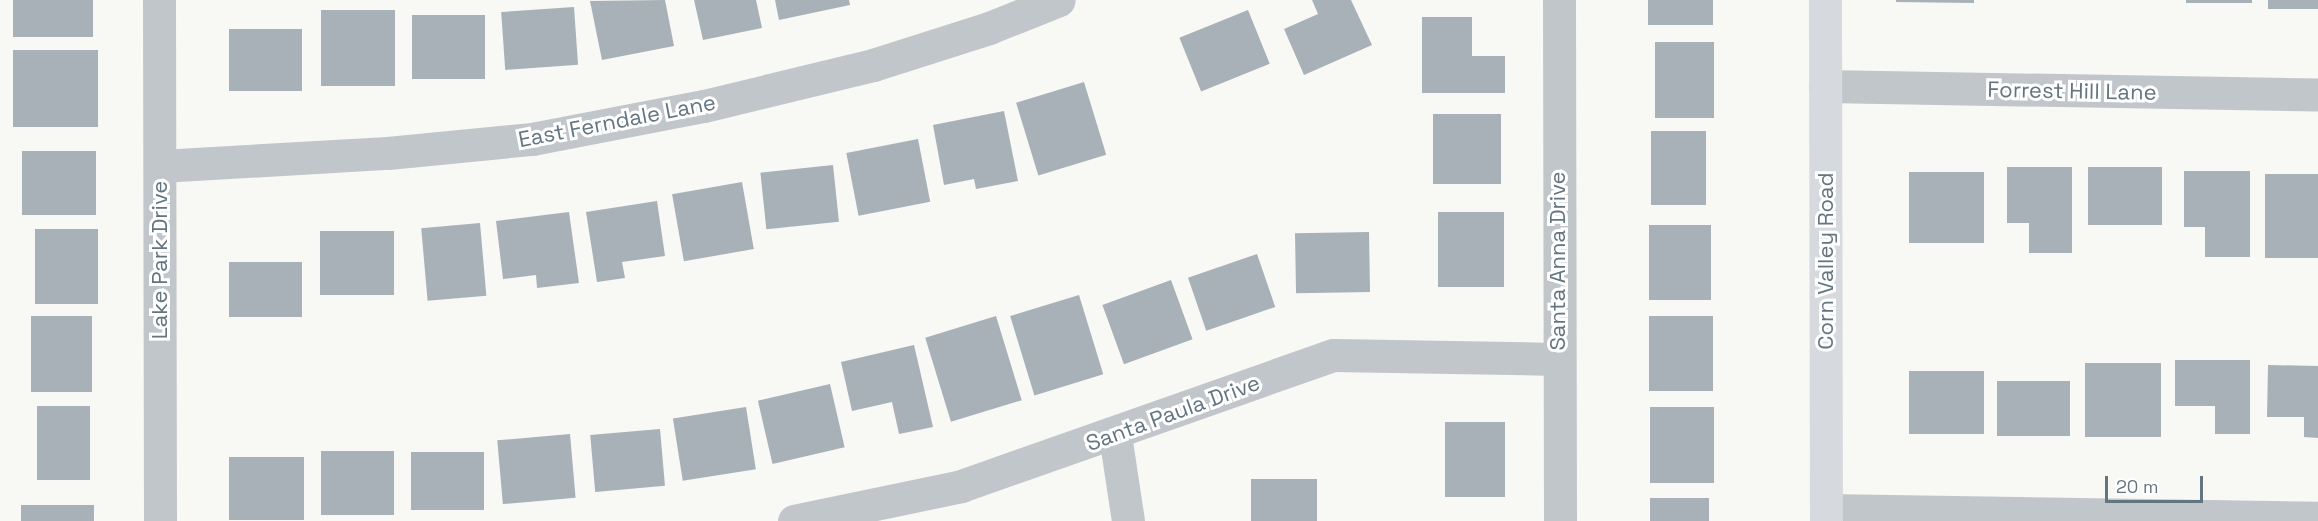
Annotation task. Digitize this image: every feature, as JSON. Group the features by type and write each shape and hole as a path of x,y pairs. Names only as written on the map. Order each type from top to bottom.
{"main road":[{"name":"Corn Valley Road","path":"1825,0 1826,515"}],"street":[{"name":"Lake Park Drive","path":"159,0 160,521"},
{"name":"East Ferndale Lane","path":"160,166 388,153 532,140 704,106 873,65 989,28 1059,0"},
{"name":"Santa Anna Drive","path":"1559,0 1557,359 1560,521"},
{"name":"Forrest Hill Lane","path":"1825,86 2318,95"},
{"name":"Santa Paula Drive","path":"794,521 961,486 1115,435 1333,355 1557,359"},
{"path":"1115,435 1128,521"},
{"path":"1826,515 2318,519"}],"building":[{"path":"13,0 93,0 93,37 13,37"},
{"path":"665,0 674,46 602,60 590,1"},
{"path":"694,0 756,0 762,28 703,40"},
{"path":"775,0 849,0 850,5 779,20"},
{"path":"1312,0 1351,0 1372,45 1304,75 1284,29 1318,14"},
{"path":"1648,0 1713,0 1713,25 1648,25"},
{"path":"1896,0 1974,0 1974,3 1896,2"},
{"path":"2186,0 2252,0 2252,3 2186,3"},
{"path":"2268,0 2318,0 2318,9 2268,9"},
{"path":"574,7 578,65 505,70 501,12"},
{"path":"321,10 395,10 395,86 321,86"},
{"path":"1248,10 1270,64 1201,91 1179,38"},
{"path":"412,15 485,15 485,79 412,79"},
{"path":"1422,17 1472,17 1472,56 1505,56 1505,93 1422,93"},
{"path":"229,29 302,29 302,91 229,91"},
{"path":"1655,42 1714,42 1714,118 1655,118"},
{"path":"13,50 98,50 98,127 13,127"},
{"path":"1084,82 1106,155 1038,175 1016,103"},
{"path":"1004,111 1018,181 976,189 974,179 944,185 933,125"},
{"path":"1433,114 1501,114 1501,184 1433,184"},
{"path":"1651,131 1706,131 1706,205 1651,205"},
{"path":"918,139 930,202 859,216 846,153"},
{"path":"22,151 96,151 96,215 22,215"},
{"path":"833,165 839,222 766,229 760,173"},
{"path":"2007,167 2072,167 2072,253 2029,253 2029,223 2007,223"},
{"path":"2088,167 2162,167 2162,225 2088,225"},
{"path":"2184,171 2250,171 2250,257 2205,257 2205,227 2184,227"},
{"path":"1909,172 1984,172 1984,243 1909,243"},
{"path":"2265,174 2318,174 2318,258 2265,258"},
{"path":"742,182 754,249 684,261 672,194"},
{"path":"657,201 665,256 622,262 625,278 597,282 586,212"},
{"path":"569,212 579,283 537,288 536,275 503,279 496,221"},
{"path":"1438,212 1504,212 1504,287 1438,287"},
{"path":"480,223 486,296 428,301 421,228"},
{"path":"1649,225 1711,225 1711,300 1649,300"},
{"path":"35,229 98,229 98,304 35,304"},
{"path":"320,231 394,231 394,295 320,295"},
{"path":"1369,232 1370,292 1296,293 1295,233"},
{"path":"1257,254 1275,307 1206,331 1188,278"},
{"path":"229,262 302,262 302,317 229,317"},
{"path":"1171,280 1193,339 1124,364 1102,305"},
{"path":"1079,295 1103,374 1034,395 1010,316"},
{"path":"31,316 92,316 92,392 31,392"},
{"path":"996,316 1022,400 951,422 925,338"},
{"path":"1649,316 1713,316 1713,391 1649,391"},
{"path":"914,345 933,427 899,434 892,402 852,411 841,362"},
{"path":"2175,360 2250,360 2250,434 2215,434 2215,406 2175,406"},
{"path":"2085,363 2161,363 2161,437 2085,437"},
{"path":"2268,365 2318,366 2318,438 2304,437 2304,417 2267,417"},
{"path":"1909,371 1984,371 1984,434 1909,434"},
{"path":"1997,381 2070,381 2070,436 1997,436"},
{"path":"830,384 845,447 773,464 758,401"},
{"path":"37,406 90,406 90,480 37,480"},
{"path":"746,407 756,469 683,481 673,419"},
{"path":"1650,407 1714,407 1714,483 1650,483"},
{"path":"1445,422 1505,422 1505,497 1445,497"},
{"path":"660,429 665,486 595,492 590,435"},
{"path":"570,434 576,498 503,504 497,440"},
{"path":"321,451 394,451 394,515 321,515"},
{"path":"411,452 484,452 484,510 411,510"},
{"path":"229,457 304,457 304,520 229,520"},
{"path":"1251,479 1317,479 1317,521 1251,521"},
{"path":"1650,498 1709,498 1709,521 1650,521"},
{"path":"21,505 94,505 94,521 21,521"}]}
